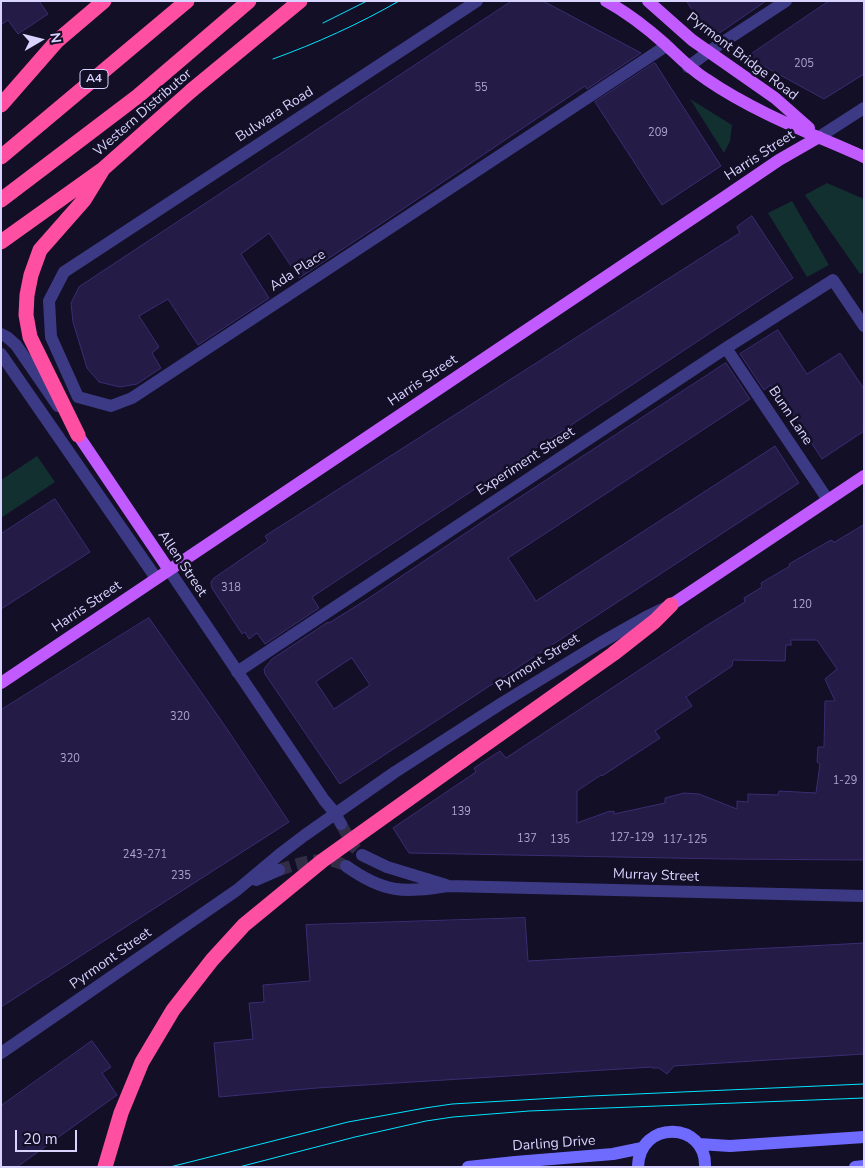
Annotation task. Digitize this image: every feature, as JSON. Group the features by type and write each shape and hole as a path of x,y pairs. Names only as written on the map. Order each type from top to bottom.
{"highway":[{"path":"1,105 57,41 104,1"},
{"name":"A4","path":"1,157 187,1"},
{"path":"1,200 138,96 249,1"},
{"name":"Western Distributor","path":"1,242 103,170 192,90 300,1"},
{"path":"78,435 30,337 26,315 27,295 31,275 40,250 84,200 103,170"},
{"path":"105,1167 121,1114 142,1062 174,1010 212,960 244,925 322,861 613,654 655,621 671,605"}],"main road":[{"name":"Pyrmont Bridge Road","path":"606,1 642,24 688,67 722,90 764,113 864,157"},
{"name":"Pyrmont Bridge Road","path":"648,1 692,40 775,98 819,136"},
{"name":"Harris Street","path":"1,683 780,160 819,136"},
{"name":"Allen Street","path":"78,435 169,570"},
{"name":"Pyrmont Street","path":"671,605 864,476"}],"street":[{"name":"Bulwara Road","path":"90,254 477,1"},
{"path":"688,67 786,1"},
{"name":"Ada Place","path":"90,254 64,272 49,302 51,336 78,397 111,406 132,398 666,46"},
{"name":"Harris Street","path":"819,136 864,108"},
{"name":"Experiment Street","path":"237,672 726,348 833,280 864,326"},
{"name":"Allen Street","path":"1,334 16,345 78,435"},
{"name":"Bunn Lane","path":"726,348 828,500"},
{"path":"1,354 156,578"},
{"name":"Allen Street","path":"169,570 338,819"},
{"name":"Pyrmont Street","path":"1,1053 237,890 280,854 338,819 395,772 600,643 671,605"},
{"name":"Murray Street","path":"362,855 387,867 448,886"},
{"name":"Murray Street","path":"346,866 361,877 397,890 423,890 448,886 864,896"},
{"path":"374,883 387,867"},
{"name":"Pyrmont Street","path":"237,890 279,870"},
{"path":"638,1167 642,1148 649,1140 659,1134 670,1131 690,1136 699,1144 704,1153 705,1167"},
{"path":"699,1144 730,1146 864,1138"},
{"name":"Darling Drive","path":"468,1167 613,1154 642,1148"},
{"path":"855,1167 864,1166"}],"green space":[{"path":"690,99 732,125 730,141 724,153"},
{"path":"827,183 864,199 864,272 860,274 805,195"},
{"path":"792,201 829,265 807,277 768,213"},
{"path":"37,456 55,482 1,518 1,480"}],"building":[{"path":"1,1 39,1 48,14 18,34 8,20 1,25"},
{"path":"512,1 543,1 641,53 587,89 585,86 299,278 269,233 241,254 269,298 198,345 168,299 139,316 159,347 152,353 161,368 137,384 120,387 99,382 87,368 73,322 71,303 79,287"},
{"path":"687,1 766,1 718,34 706,32"},
{"path":"829,1 864,1 864,74 824,99 747,57"},
{"path":"655,63 721,166 662,205 595,102"},
{"path":"752,216 793,278 312,597 319,608 265,644 257,633 249,639 245,632 242,634 212,588 211,582 268,541 265,536 740,233 737,227"},
{"path":"778,330 807,374 840,353 864,389 864,431 822,459 775,387 773,388 771,385 764,390 740,354"},
{"path":"726,363 750,399 508,558 536,601 775,446 799,483 340,784 265,674 264,669 272,659 328,622 369,598","holes":["352,658 370,685 334,709 316,682"]},
{"path":"55,499 90,552 1,609 1,534"},
{"path":"864,525 864,860 409,853 393,828 476,772 474,768 500,751 506,758 745,602 744,598 762,587 761,583 790,566 789,564 831,540 834,542","holes":["791,640 817,640 837,669 825,679 835,701 825,701 824,747 818,747 817,762 820,764 816,793 779,791 778,795 748,794 748,802 737,801 737,809 699,794 684,793 665,798 665,803 614,814 614,811 610,811 577,823 577,791 660,738 655,731 692,706 686,697 732,666 733,660 785,661 786,645 791,645"]},
{"path":"149,618 225,726 289,822 1,1007 1,710"},
{"path":"525,918 528,961 864,943 864,1054 674,1066 667,1074 659,1068 652,1067 317,1088 219,1097 214,1043 253,1039 249,1003 264,1002 263,985 310,981 306,925"},
{"path":"92,1041 111,1067 102,1073 117,1095 17,1167 1,1167 1,1106"}],"tunnel":[{"path":"341,824 354,847 362,855"},
{"path":"279,870 304,862 321,860 338,862 346,866"}],"tram line":[{"path":"323,23 367,1"},
{"path":"273,59 337,33 399,1"},
{"path":"170,1167 348,1122 452,1104 864,1084"},
{"path":"239,1167 355,1137 453,1117 529,1111 864,1098"}]}
